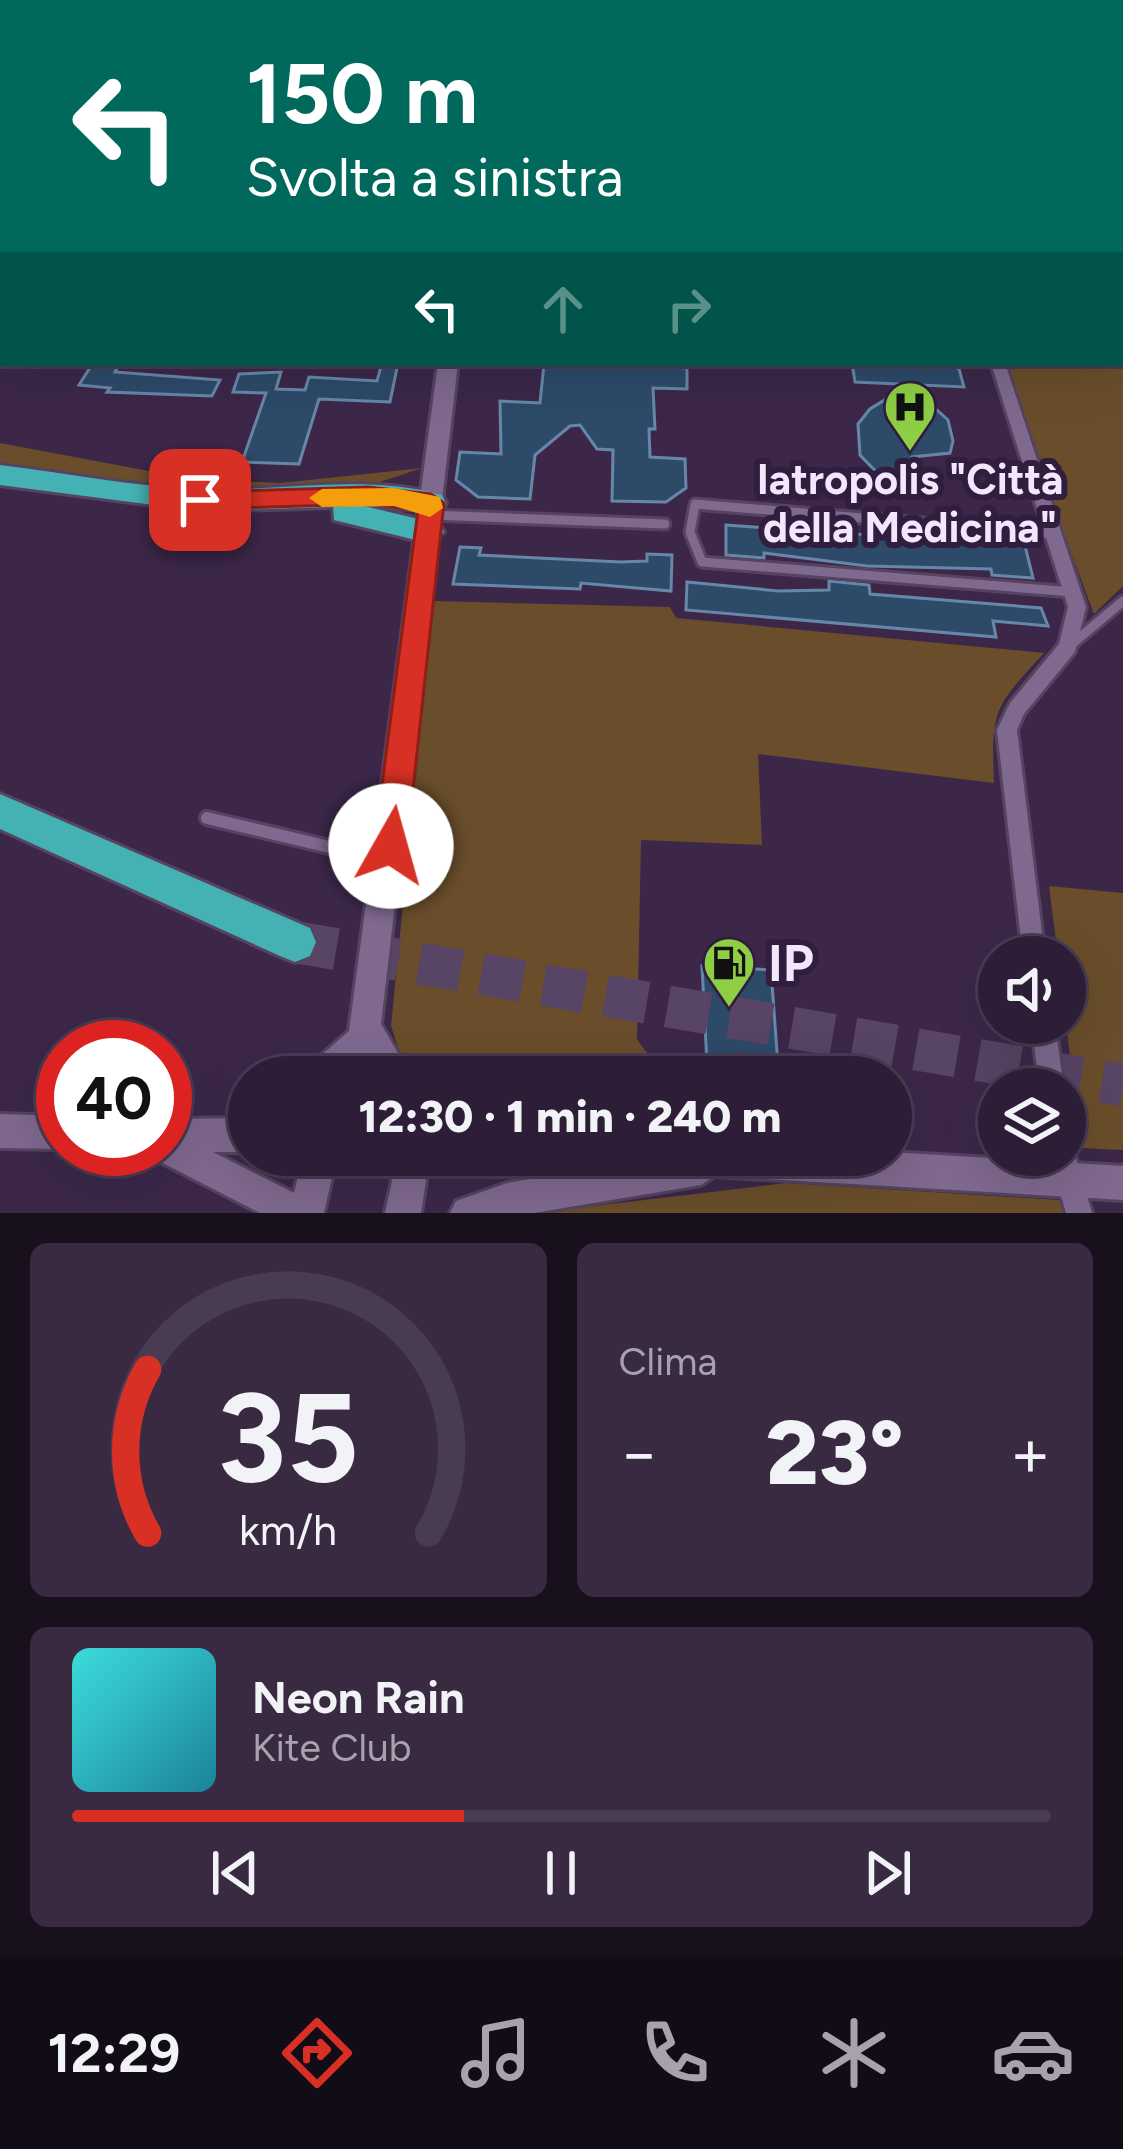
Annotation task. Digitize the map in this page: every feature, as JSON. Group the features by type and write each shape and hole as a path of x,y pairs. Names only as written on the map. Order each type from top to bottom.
{"highway":[{"path":"4,475 200,500 368,495 431,507"},
{"path":"266,501 376,517 431,507"},
{"path":"0,811 295,942"}],"street":[{"path":"364,1056 448,366"},
{"path":"999,366 1077,607 1068,647 1017,709 1007,730 1032,936"},
{"path":"345,1056 369,1034"},
{"path":"369,1034 373,1056"},
{"path":"369,1034 382,1056"},
{"path":"0,1131 36,1132"},
{"path":"192,1135 228,1134"},
{"path":"192,1159 301,1213 313,1176"},
{"path":"912,1163 978,1165"},
{"path":"1086,1173 1123,1183"},
{"path":"403,1213 408,1176"},
{"path":"468,1213 507,1200 659,1176"},
{"path":"1066,1176 1079,1213"}],"lane":[{"path":"1054,534 695,504 690,532 702,562 1073,592"},
{"path":"431,507 665,524"},
{"path":"1068,647 1123,601"},
{"path":"207,818 338,849 391,846"}],"shaded area":[{"path":"1001,366 1123,366 1123,586 1094,614"},
{"path":"0,443 191,479 281,483 422,468 368,486 172,491 0,467"},
{"path":"433,601 670,607 676,618 1044,653 999,710 994,783 758,754 762,845 641,840 637,1039 649,1056 402,1056 391,1026"},
{"path":"1049,886 1123,893 1123,1150 1086,1148 1086,1068 1071,1068 1069,1044 1086,1044 1086,936 1055,936"},
{"path":"786,1183 1059,1200 1065,1213 535,1213"}],"building":[{"path":"91,366 220,380 212,396 107,392 110,388 79,385"},
{"path":"381,366 397,366 390,402 319,399 299,464 242,462 266,393 233,392 239,374 281,372 276,389 305,390 309,377 377,381"},
{"path":"544,366 687,368 687,389 653,388 655,429 649,429 650,457 685,459 686,488 666,502 612,501 613,450 597,449 580,425 570,426 535,455 530,499 478,497 456,480 460,452 501,454 500,401 540,403"},
{"path":"852,366 954,366 964,387 855,382"},
{"path":"909,385 948,420 953,441 950,453 912,457 888,484 860,455 858,424 870,409"},
{"path":"726,525 1025,546 1033,578 992,575 991,569 867,566 764,553 764,558 726,555"},
{"path":"460,547 481,548 479,555 621,562 647,561 647,554 672,555 671,591 581,583 580,589 453,584"},
{"path":"829,581 869,585 870,594 1041,608 1048,626 993,621 996,637 686,610 687,582 778,591 829,590"},
{"path":"702,966 771,970 777,1056 707,1056"}],"tunnel":[{"path":"295,942 1123,1085"}],"slow traffic":[{"path":"322,498 394,497 431,503 430,508"}],"place":[{"name":"Iatropolis \"Città della Medicina\"","path":"910,453"},
{"name":"IP","path":"729,1009"}],"route":[{"path":"200,500 368,495 431,503 391,846"}]}
